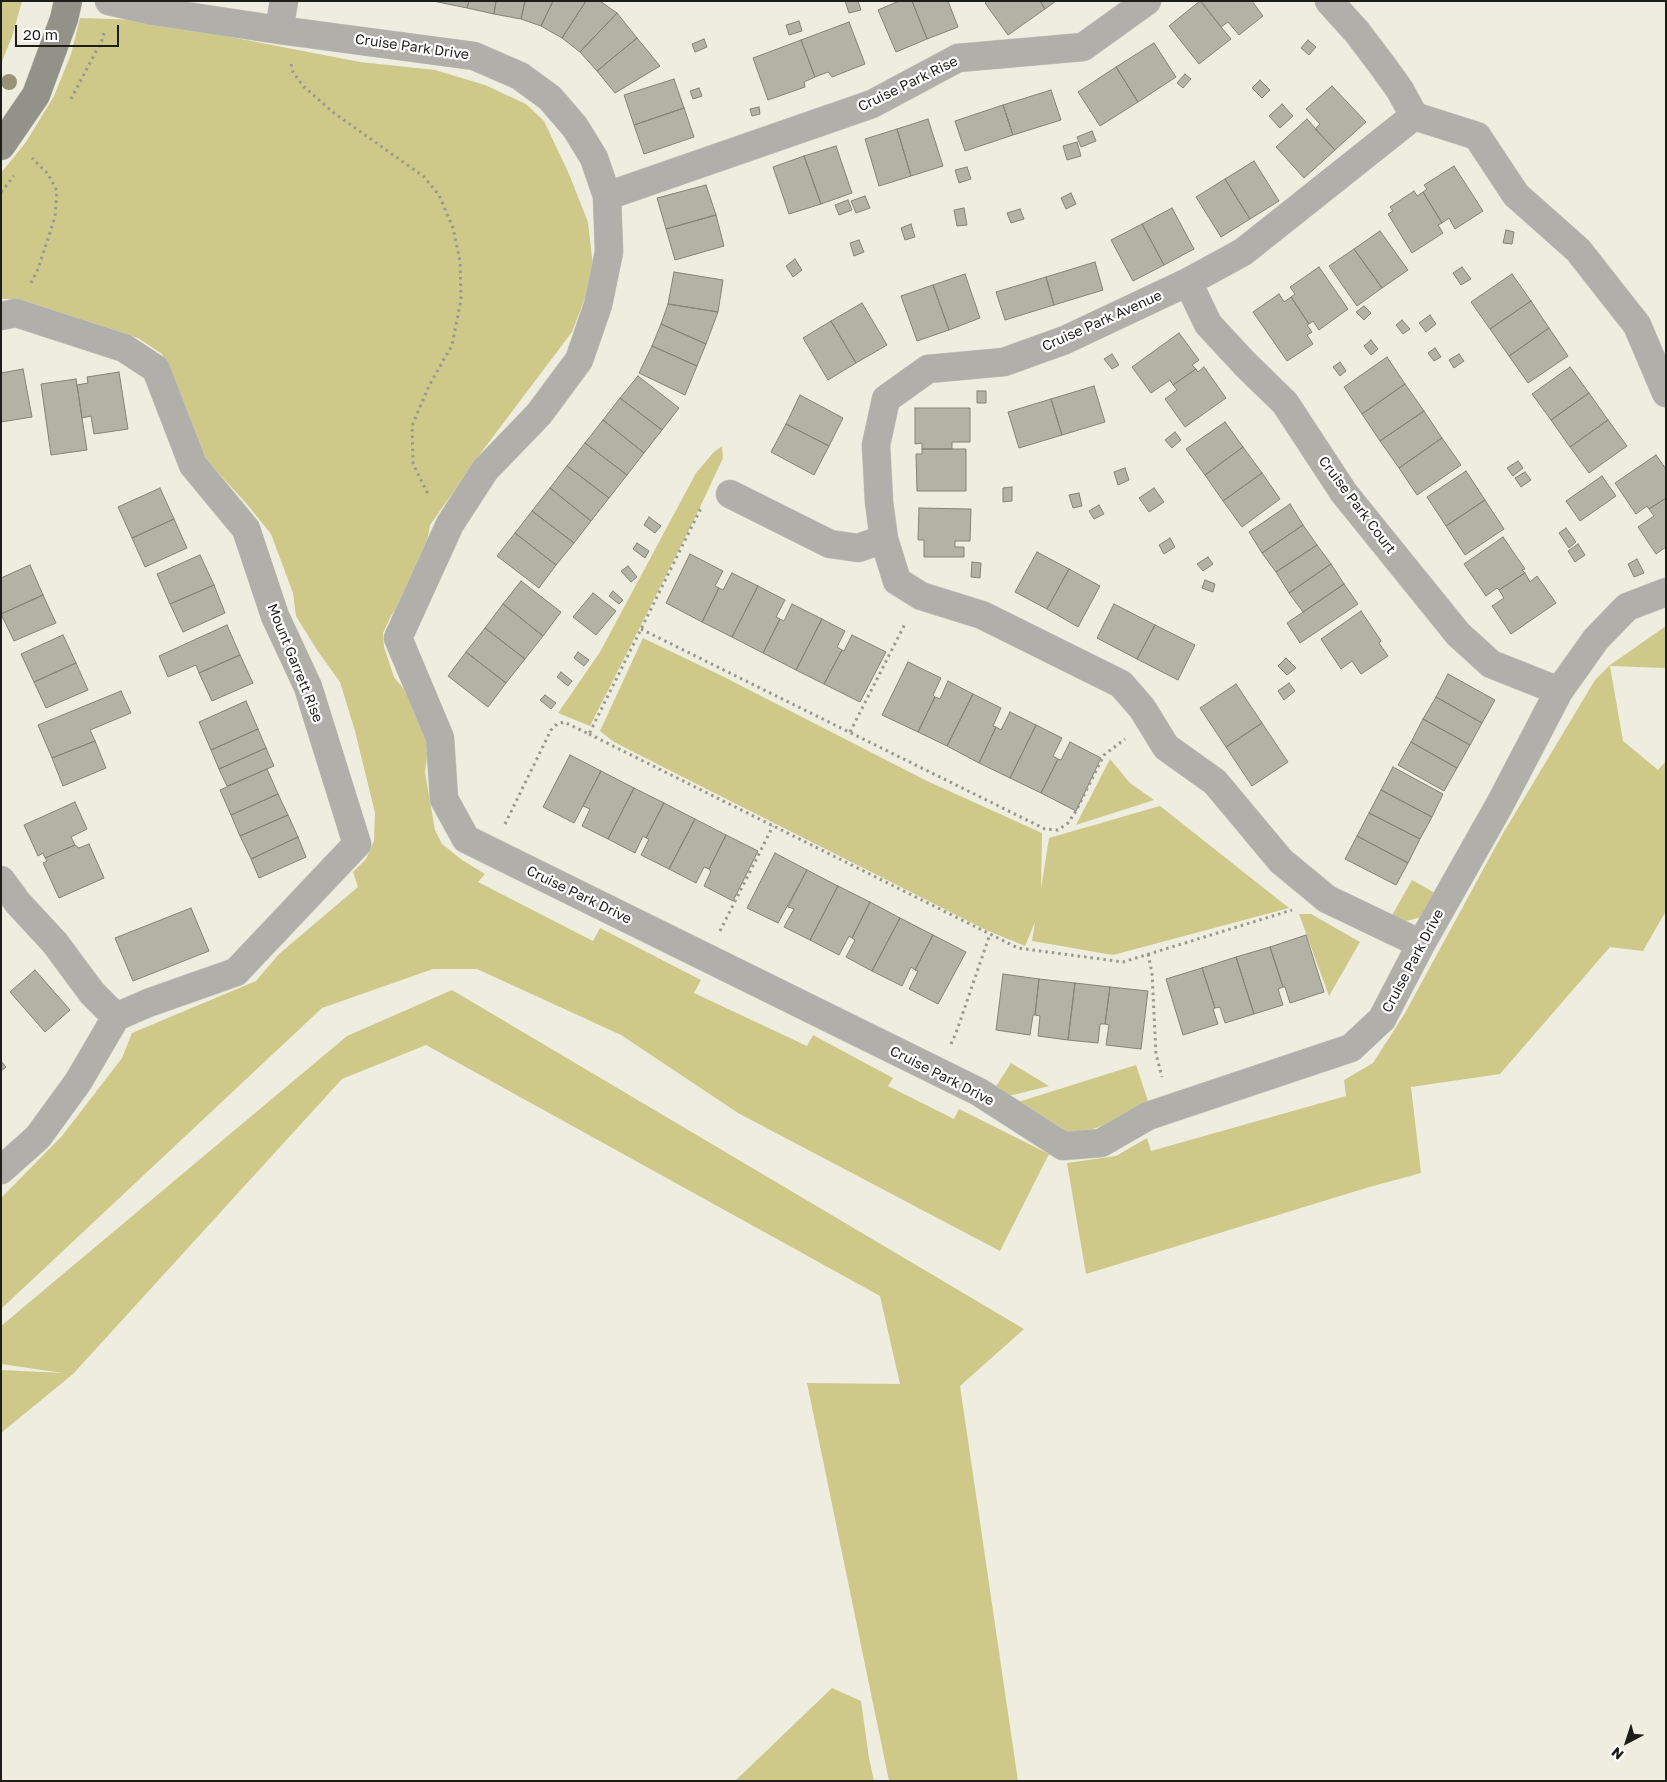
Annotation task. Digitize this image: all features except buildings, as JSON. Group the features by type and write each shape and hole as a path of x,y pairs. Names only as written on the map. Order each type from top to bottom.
{"street":[{"path":"5,141 36,95 64,19 68,1"},
{"name":"Cruise Park Drive","path":"109,1 153,11 279,30 474,56 520,76 550,98 575,127 594,158 608,196 609,252 598,305 579,360 539,414 485,470 450,524 398,638 440,738 444,799 466,839 979,1092 1063,1146 1101,1143 1148,1116 1351,1048 1382,1020 1421,944 1500,804 1559,691 1596,639 1628,607 1666,592"},
{"path":"279,30 284,1"},
{"name":"Cruise Park Rise","path":"608,196 872,104 958,58 1083,47 1147,1"},
{"path":"1329,1 1357,32 1382,65 1400,90 1414,116 1477,136 1516,195 1578,250 1637,325 1666,393"},
{"name":"Cruise Park Avenue","path":"1414,116 1243,252 1188,282 1065,340 1004,362 928,369 886,399 876,445 879,502 884,539 897,581 920,595 982,614 1121,684 1142,708 1166,747 1215,782 1280,861 1327,898 1421,944"},
{"name":"Cruise Park Court","path":"1188,282 1208,324 1285,403 1344,493 1458,634 1491,664 1559,691"},
{"name":"Mount Garrett Rise","path":"9,314 124,348 156,369 193,465 246,529 275,616 308,687 357,844 236,972 148,1003 116,1018"},
{"path":"730,494 830,544 858,548 884,539"},
{"path":"1,880 18,903 55,943 92,993 116,1018 78,1082 38,1137 1,1170"}],"path":[{"path":"279,30 294,72 303,86 334,113 423,176 439,195 453,228 460,261 461,300 452,344 429,386 412,426 413,464 426,492 450,524"},
{"path":"5,141 48,174 57,191 55,217 41,260 9,314"},
{"path":"589,734 703,505 730,494"},
{"path":"850,732 920,595"},
{"path":"642,629 1045,829 1058,830 1068,823 1104,755 1150,720"},
{"path":"492,852 551,730 556,724 564,722 1018,948 1123,962 1292,910 1310,885"},
{"path":"707,958 773,826"},
{"path":"937,1072 956,1033 990,934"},
{"path":"1148,954 1152,973 1156,1054 1171,1108"}],"shaded area":[{"path":"1,1 22,1 12,37 1,64"},
{"path":"80,18 143,20 360,62 435,70 485,85 526,104 544,121 569,174 588,222 594,275 572,332 480,454 430,525 424,559 413,585 391,616 383,633 384,647 394,677 426,717 429,743 425,772 435,830 442,844 462,860 485,874 478,882 593,941 600,928 701,980 694,993 807,1046 813,1035 893,1078 888,1086 954,1119 959,1109 1049,1154 1000,1251 738,1113 621,1035 477,969 433,969 322,1008 1,1309 1,1198 62,1136 122,1058 132,1033 256,981 279,954 358,887 353,872 366,859 374,841 375,813 355,731 340,682 296,616 293,593 271,534 246,503 200,453 162,354 138,338 55,315 8,299 1,299 1,173 26,142 54,96 71,54"},
{"path":"722,446 723,458 695,518 590,726 558,713 600,652 696,473 713,453"},
{"path":"1666,626 1666,668 1610,666 1623,741 1658,770 1666,761 1666,911 1643,951 1610,947 1500,1074 1411,1087 1421,1173 1366,1188 1086,1274 1067,1163 1116,1156 1147,1138 1151,1151 1346,1096 1344,1080 1373,1063 1405,1013 1502,835 1595,680 1610,665"},
{"path":"643,638 724,677 927,781 1042,833 1041,889 1049,838 1160,806 1289,908 1113,955 1032,941 1035,922 1025,946 986,930 614,742 600,731"},
{"path":"1110,759 1130,783 1154,800 1076,825"},
{"path":"1412,880 1435,893 1422,917 1406,921 1391,917"},
{"path":"1299,914 1311,914 1360,942 1329,996"},
{"path":"452,990 1024,1329 960,1386 1018,1781 889,1781 807,1383 900,1384 880,1296 426,1045 342,1079 73,1374 1,1433 1,1370 63,1373 1,1364 1,1326 347,1036"},
{"path":"1011,1063 1049,1086 1009,1096 995,1088"},
{"path":"1136,1065 1151,1110 1071,1136 1015,1103"},
{"path":"832,1688 861,1701 874,1781 735,1781"}]}
